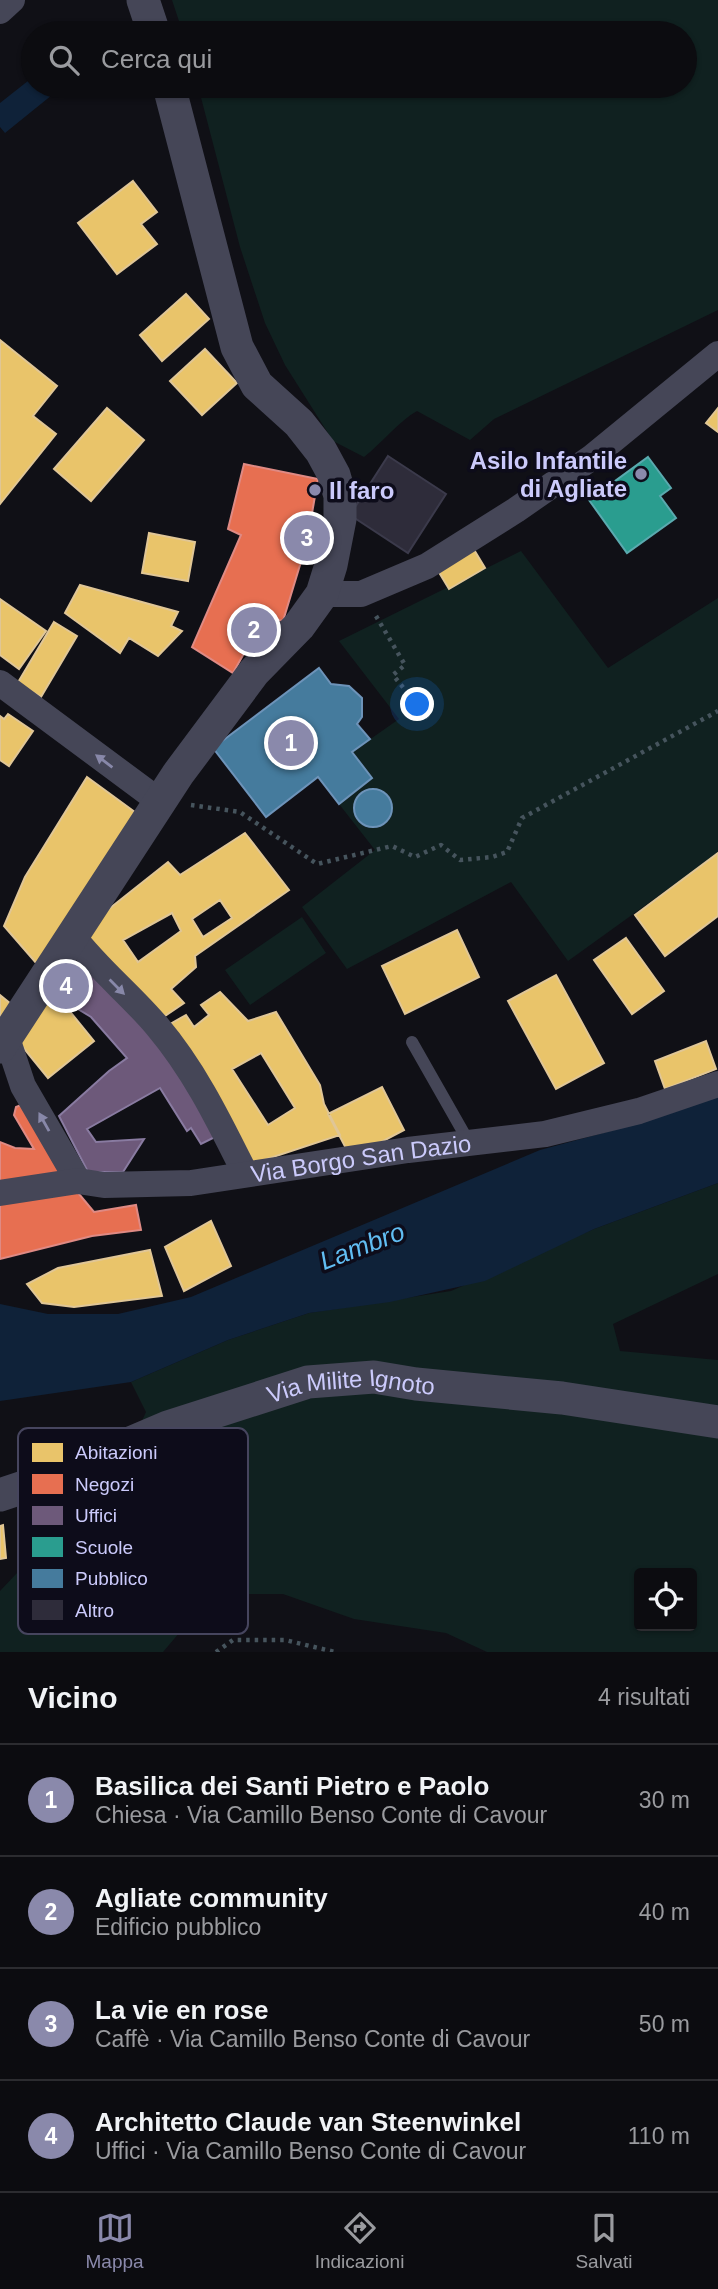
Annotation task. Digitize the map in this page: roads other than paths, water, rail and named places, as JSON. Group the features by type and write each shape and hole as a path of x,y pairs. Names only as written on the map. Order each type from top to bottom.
{"street":[{"path":"0,11 12,0"},
{"path":"143,0 150,21"},
{"path":"78,1181 23,1086 3,1043 159,801 254,672 299,626 322,594 340,519 340,496 334,475 321,451 299,423 257,385 237,346 172,98"},
{"path":"322,594 361,594 426,566 516,510 591,458 718,354"},
{"path":"0,683 159,801"},
{"path":"73,936 99,968 155,1024 190,1070 214,1109 245,1172"},
{"name":"Via Borgo San Dazio","path":"0,1193 78,1181 104,1185 191,1183 245,1172 545,1134 639,1111 718,1084"},
{"name":"Via Milite Ignoto","path":"166,1428 308,1382 374,1377 416,1384 562,1398 718,1422"},
{"name":"Via Milite Ignoto","path":"0,1494 18,1488"}],"lane":[{"path":"412,1042 470,1144"}],"water":[{"path":"21,86 21,98 48,98 5,133 0,127 0,103"},
{"name":"Lambro","path":"718,1094 718,1183 594,1229 485,1281 390,1302 309,1313 228,1340 131,1382 0,1401 0,1304 48,1314 118,1314 191,1297 540,1150 614,1130"}],"place":[{"name":"Asilo Infantile di Agliate","path":"641,474"},
{"name":"Il faro","path":"315,490"},
{"name":"La vie en rose","path":"307,538"},
{"name":"Agliate community","path":"254,630"},
{"name":"Basilica dei Santi Pietro e Paolo","path":"291,743"},
{"name":"Architetto Claude van Steenwinkel","path":"66,986"}]}
